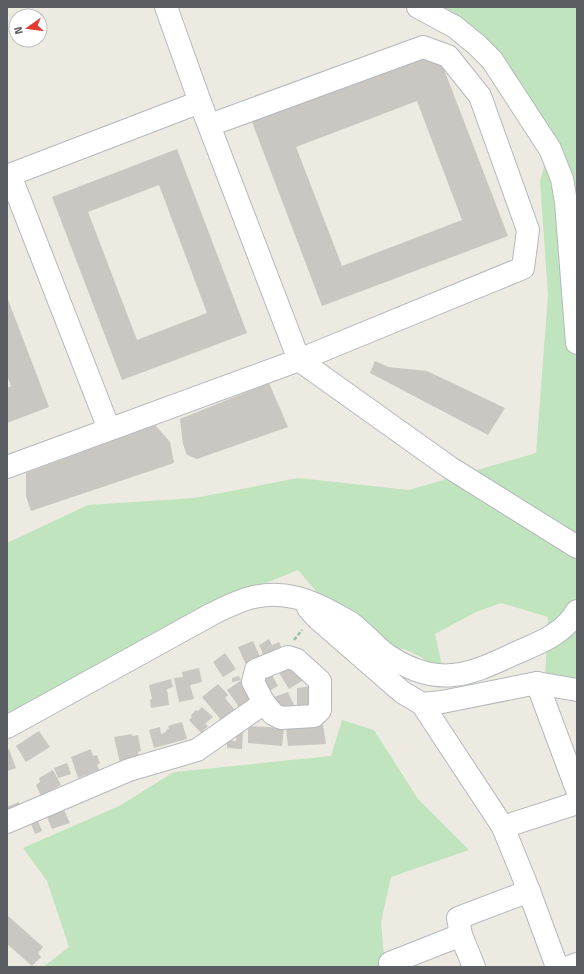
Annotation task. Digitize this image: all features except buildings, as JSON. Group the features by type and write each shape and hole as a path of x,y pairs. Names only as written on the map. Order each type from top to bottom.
{"street":[{"path":"166,7 200,102 299,360 448,466 577,547"},
{"path":"418,7 455,28 477,45 492,60 550,149 562,179 566,202 577,342"},
{"path":"7,467 299,360 523,268 528,230 480,96 448,56 423,47 210,125"},
{"path":"110,429 8,176 200,102"},
{"path":"7,727 192,624 235,603 254,597 274,594 290,595 321,606 351,623 382,651 404,666 429,674 452,675 473,671 543,641 562,629 574,617 577,611"},
{"path":"300,598 317,618 396,687 422,704 503,827 557,967"},
{"path":"422,704 442,702 537,683 577,690"},
{"path":"537,683 577,790"},
{"path":"7,822 129,770 197,750 264,704"},
{"path":"503,827 577,803"},
{"path":"474,967 461,936 458,918 529,892"},
{"path":"390,963 461,936"},
{"path":"569,967 577,964"}],"path":[{"path":"292,642 306,626"}],"green space":[{"path":"440,7 577,7 577,682 545,682 548,617 501,603 476,612 435,634 444,674 421,657 404,649 362,645 298,570 194,612 7,714 7,543 88,505 195,498 298,478 409,490 536,453 548,295 540,181 553,135 501,63 468,23"},
{"path":"342,720 374,730 418,799 469,850 391,877 381,922 385,967 43,967 69,947 47,881 23,848 119,806 174,772 331,756"}]}
